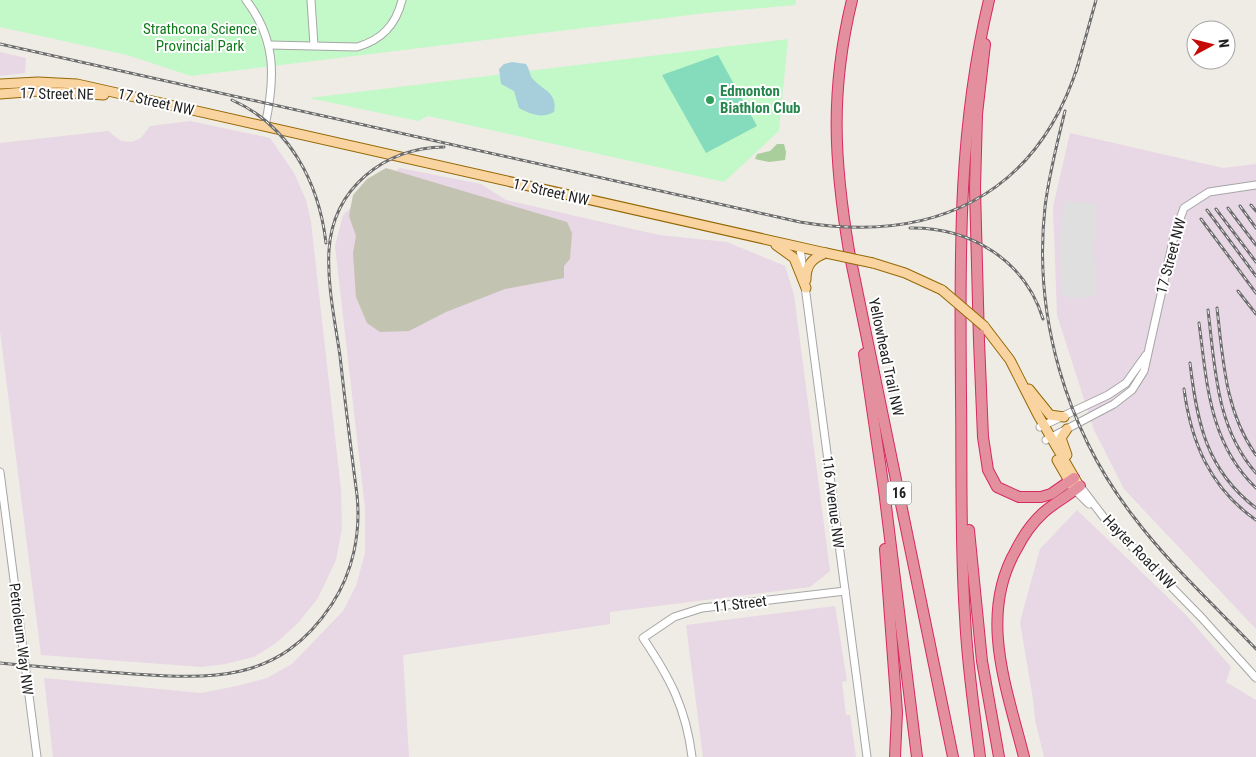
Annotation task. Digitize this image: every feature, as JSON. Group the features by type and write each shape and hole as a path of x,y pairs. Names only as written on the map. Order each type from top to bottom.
{"highway":[{"name":"Yellowhead Trail NW","path":"852,0 840,56 836,119 839,192 853,269 953,757"},
{"path":"980,757 968,656 964,597 960,248 962,170 972,85 989,1"},
{"path":"989,1 978,114 974,189 983,436 988,470 997,487 1019,497 1041,497 1074,482"},
{"path":"853,269 884,490 917,757"},
{"path":"961,412 968,472 970,540 975,601 988,700 1000,757"},
{"path":"1024,757 1000,660 996,621 997,600 1010,562 1024,534 1074,482"},
{"path":"884,490 883,524 897,712 894,757"}],"main road":[{"name":"17 Street NW","path":"0,84 38,82 78,84 873,263 905,273 942,290 973,314 984,326 1010,360 1049,438 1074,482"},
{"name":"17 Street NE","path":"0,94 39,91 77,92 144,99"},
{"path":"769,241 794,258 806,288"},
{"path":"806,288 806,269 818,256 826,253"},
{"path":"1019,377 1050,415 1064,416"},
{"path":"1067,429 1061,438 1070,462 1074,482"}],"street":[{"path":"246,0 261,23 269,45 273,86 265,126"},
{"path":"310,0 314,45"},
{"path":"269,45 357,47 377,40 393,24 402,0"},
{"name":"17 Street NW","path":"1049,438 1114,404 1132,390 1144,371 1175,232 1184,208 1209,192 1256,185"},
{"name":"116 Avenue NW","path":"800,248 867,757"},
{"name":"17 Street NW","path":"1043,426 1108,395 1126,383 1148,350"},
{"name":"Petroleum Way NW","path":"0,472 36,757"},
{"name":"Hayter Road NW","path":"1074,482 1101,514 1201,616 1256,678"},
{"name":"11 Street","path":"692,757 687,727 675,689 643,638 674,617 702,608 845,591"}],"shaded area":[{"path":"0,52 26,58 25,73 0,76"},
{"path":"190,121 270,138 294,173 306,200 311,222 341,490 342,529 336,560 318,598 298,623 276,643 254,657 202,667 41,655 0,331 0,143 108,131 121,141 132,142 141,138 150,126"},
{"path":"1070,133 1223,168 1256,164 1256,629 1124,489 1094,430 1057,315 1053,207"},
{"path":"386,168 567,222 572,233 570,259 564,266 564,278 505,289 446,312 409,331 380,332 367,323 356,297 353,253 356,236 349,216 353,195 367,179"},
{"path":"400,168 481,184 506,200 659,235 727,242 785,266 794,295 830,571 810,587 610,612 610,624 403,655 409,757 53,757 44,678 201,693 237,686 267,678 292,664 343,611 356,586 365,553 365,508 335,246 343,215 375,184"},
{"path":"1065,201 1097,204 1094,246 1096,296 1069,299 1069,295 1061,296 1060,236"},
{"path":"1077,510 1184,613 1231,667 1226,682 1256,700 1256,757 1044,757 1035,720 1020,622 1040,549"},
{"path":"835,606 847,681 842,682 846,715 850,715 856,757 703,757 686,625"}],"green space":[{"name":"Strathcona Science Provincial Park","path":"0,0 796,0 795,5 706,13 191,76 127,55 0,27"},
{"path":"788,39 779,131 724,182 428,116 418,121 309,98"},
{"name":"Edmonton Biathlon Club","path":"718,55 757,126 706,153 662,75"},
{"path":"777,144 784,144 785,160 769,162 755,159 757,154 770,151"}],"water":[{"path":"512,62 526,64 532,78 552,96 555,105 554,112 545,115 532,114 519,108 514,91 501,84 499,69 504,64"}],"railway":[{"path":"1076,72 1096,0"},
{"path":"0,44 800,222 848,227 893,225 935,217 973,201 1006,178 1035,148 1059,111 1078,65"},
{"path":"232,100 252,111 270,125 298,159 317,199 326,243"},
{"path":"1065,111 1045,207 1043,248 1044,289 1050,330 1059,370 1089,446 1109,482 1133,516 1177,568 1256,649"},
{"path":"0,663 153,675 211,675 238,671 264,663 288,650 311,631 332,604 345,579 354,552 358,524 357,495 330,290 329,250 333,228 340,208 351,190 382,164 401,155 422,149 444,147"},
{"path":"1251,205 1256,211"},
{"path":"1240,206 1256,228"},
{"path":"1228,208 1256,245"},
{"path":"1216,209 1256,262"},
{"path":"1207,210 1256,276"},
{"path":"1201,219 1256,293"},
{"path":"910,228 932,229 954,234 974,241 992,251 1009,264 1023,280 1035,298 1043,319"},
{"path":"1238,291 1256,314"},
{"path":"1217,308 1224,366 1232,403 1238,421 1256,455"},
{"path":"1208,310 1216,375 1225,417 1233,437 1256,473"},
{"path":"1199,323 1208,390 1219,432 1228,452 1240,470 1256,488"},
{"path":"1190,363 1201,425 1215,461 1239,493 1256,508"},
{"path":"1184,389 1192,427 1205,462 1226,493 1256,520"}],"place":[{"name":"Edmonton Biathlon Club","path":"710,100"}]}
